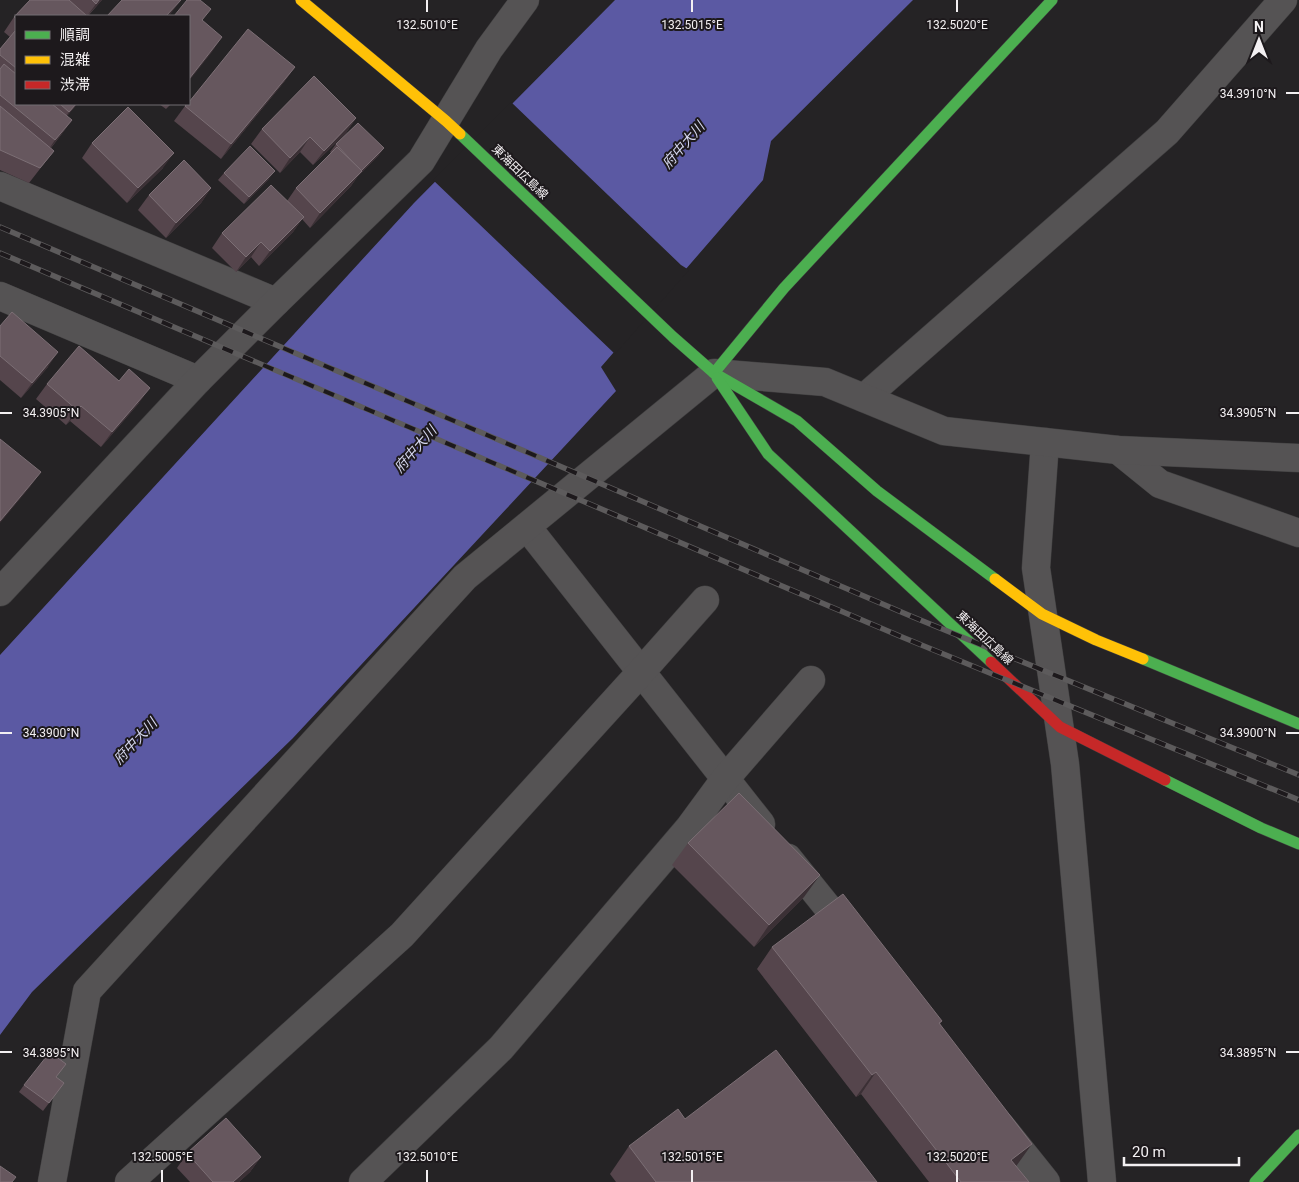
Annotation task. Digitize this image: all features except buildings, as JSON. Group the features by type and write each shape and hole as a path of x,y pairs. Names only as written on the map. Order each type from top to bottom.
{"main road":[{"name":"東海田広島線","path":"301,0 455,129 673,338 714,373 797,421 876,491 1042,614 1096,640 1299,724"},
{"path":"714,373 784,288 1052,0"},
{"name":"東海田広島線","path":"714,373 768,454 1060,727 1261,828 1299,844"},
{"path":"1255,1182 1299,1135"}],"street":[{"path":"0,592 198,380 455,129 489,48 525,0"},
{"path":"864,398 1168,132 1283,0"},
{"path":"0,186 276,302"},
{"path":"0,296 198,380"},
{"path":"52,1182 87,991 465,576 714,373 825,382 944,431 1118,450 1299,458"},
{"path":"1044,442 1036,568 1065,764 1102,1182"},
{"path":"1118,450 1160,484 1299,534"},
{"path":"527,527 867,957"},
{"path":"129,1182 402,935 705,600"},
{"path":"363,1182 501,1048 682,836 726,779 811,680"},
{"path":"984,1104 1046,1182"}],"water":[{"name":"府中大川","path":"615,0 913,0 771,141 763,180 601,367 616,391 293,738 32,992 0,1035 0,655 414,203"}],"pier":[{"path":"511,102 681,265 689,270 615,354 433,180"}],"railway":[{"path":"0,227 913,617 1299,775"},
{"path":"0,253 902,637 1299,800"}],"traffic: fast":[{"path":"714,373 784,288 1052,0"},
{"path":"460,134 673,337 714,373 797,421 877,491 995,579"},
{"path":"717,378 768,454 991,662"},
{"path":"1143,659 1299,724"},
{"path":"1165,780 1261,828 1299,844"},
{"path":"1255,1182 1299,1135"}],"traffic: slow":[{"path":"301,0 460,134"},
{"path":"995,579 1042,614 1096,640 1143,659"}],"traffic: jam":[{"path":"991,662 1060,727 1165,780"}]}
